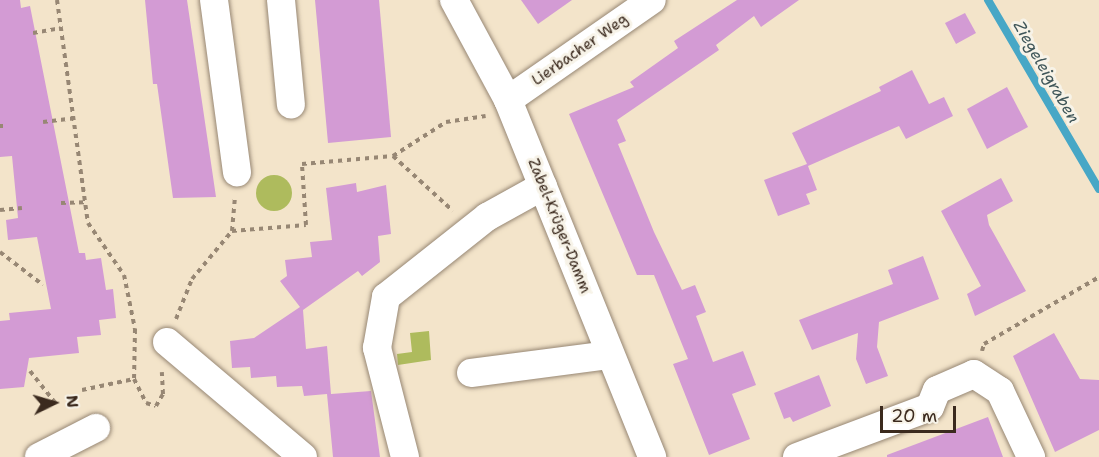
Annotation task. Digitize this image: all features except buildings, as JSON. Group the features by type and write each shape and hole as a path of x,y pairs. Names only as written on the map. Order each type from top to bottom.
{"street":[{"path":"214,0 237,172"},
{"path":"281,0 291,105"},
{"name":"Zabel-Krüger-Damm","path":"454,0 511,106 652,457"},
{"name":"Lierbacher Weg","path":"511,106 652,0"},
{"path":"405,457 377,348 386,297 472,229 543,186"},
{"path":"167,342 303,457"},
{"path":"471,373 610,355"},
{"path":"797,457 930,407 937,390 974,374 1000,391 1031,457"},
{"path":"39,457 96,428"}],"path":[{"path":"57,0 88,223 124,276 135,329 134,379 146,403 156,406 163,394 161,356 192,279 232,231 237,172"},
{"path":"33,33 61,28"},
{"path":"232,231 306,225 302,164 393,156 446,122 511,106"},
{"path":"43,122 74,118"},
{"path":"393,156 472,229"},
{"path":"61,203 85,202"},
{"path":"0,210 22,208"},
{"path":"0,252 43,285"},
{"path":"974,374 984,344 1099,277"},
{"path":"30,371 57,405"},
{"path":"82,390 134,379"}],"green space":[{"path":"274,175 287,180 292,193 287,206 274,211 261,206 256,193 261,180"},
{"path":"429,331 431,360 398,365 397,354 412,352 410,333"}],"waterway":[{"name":"Ziegeleigraben","path":"988,0 1099,189"}]}
